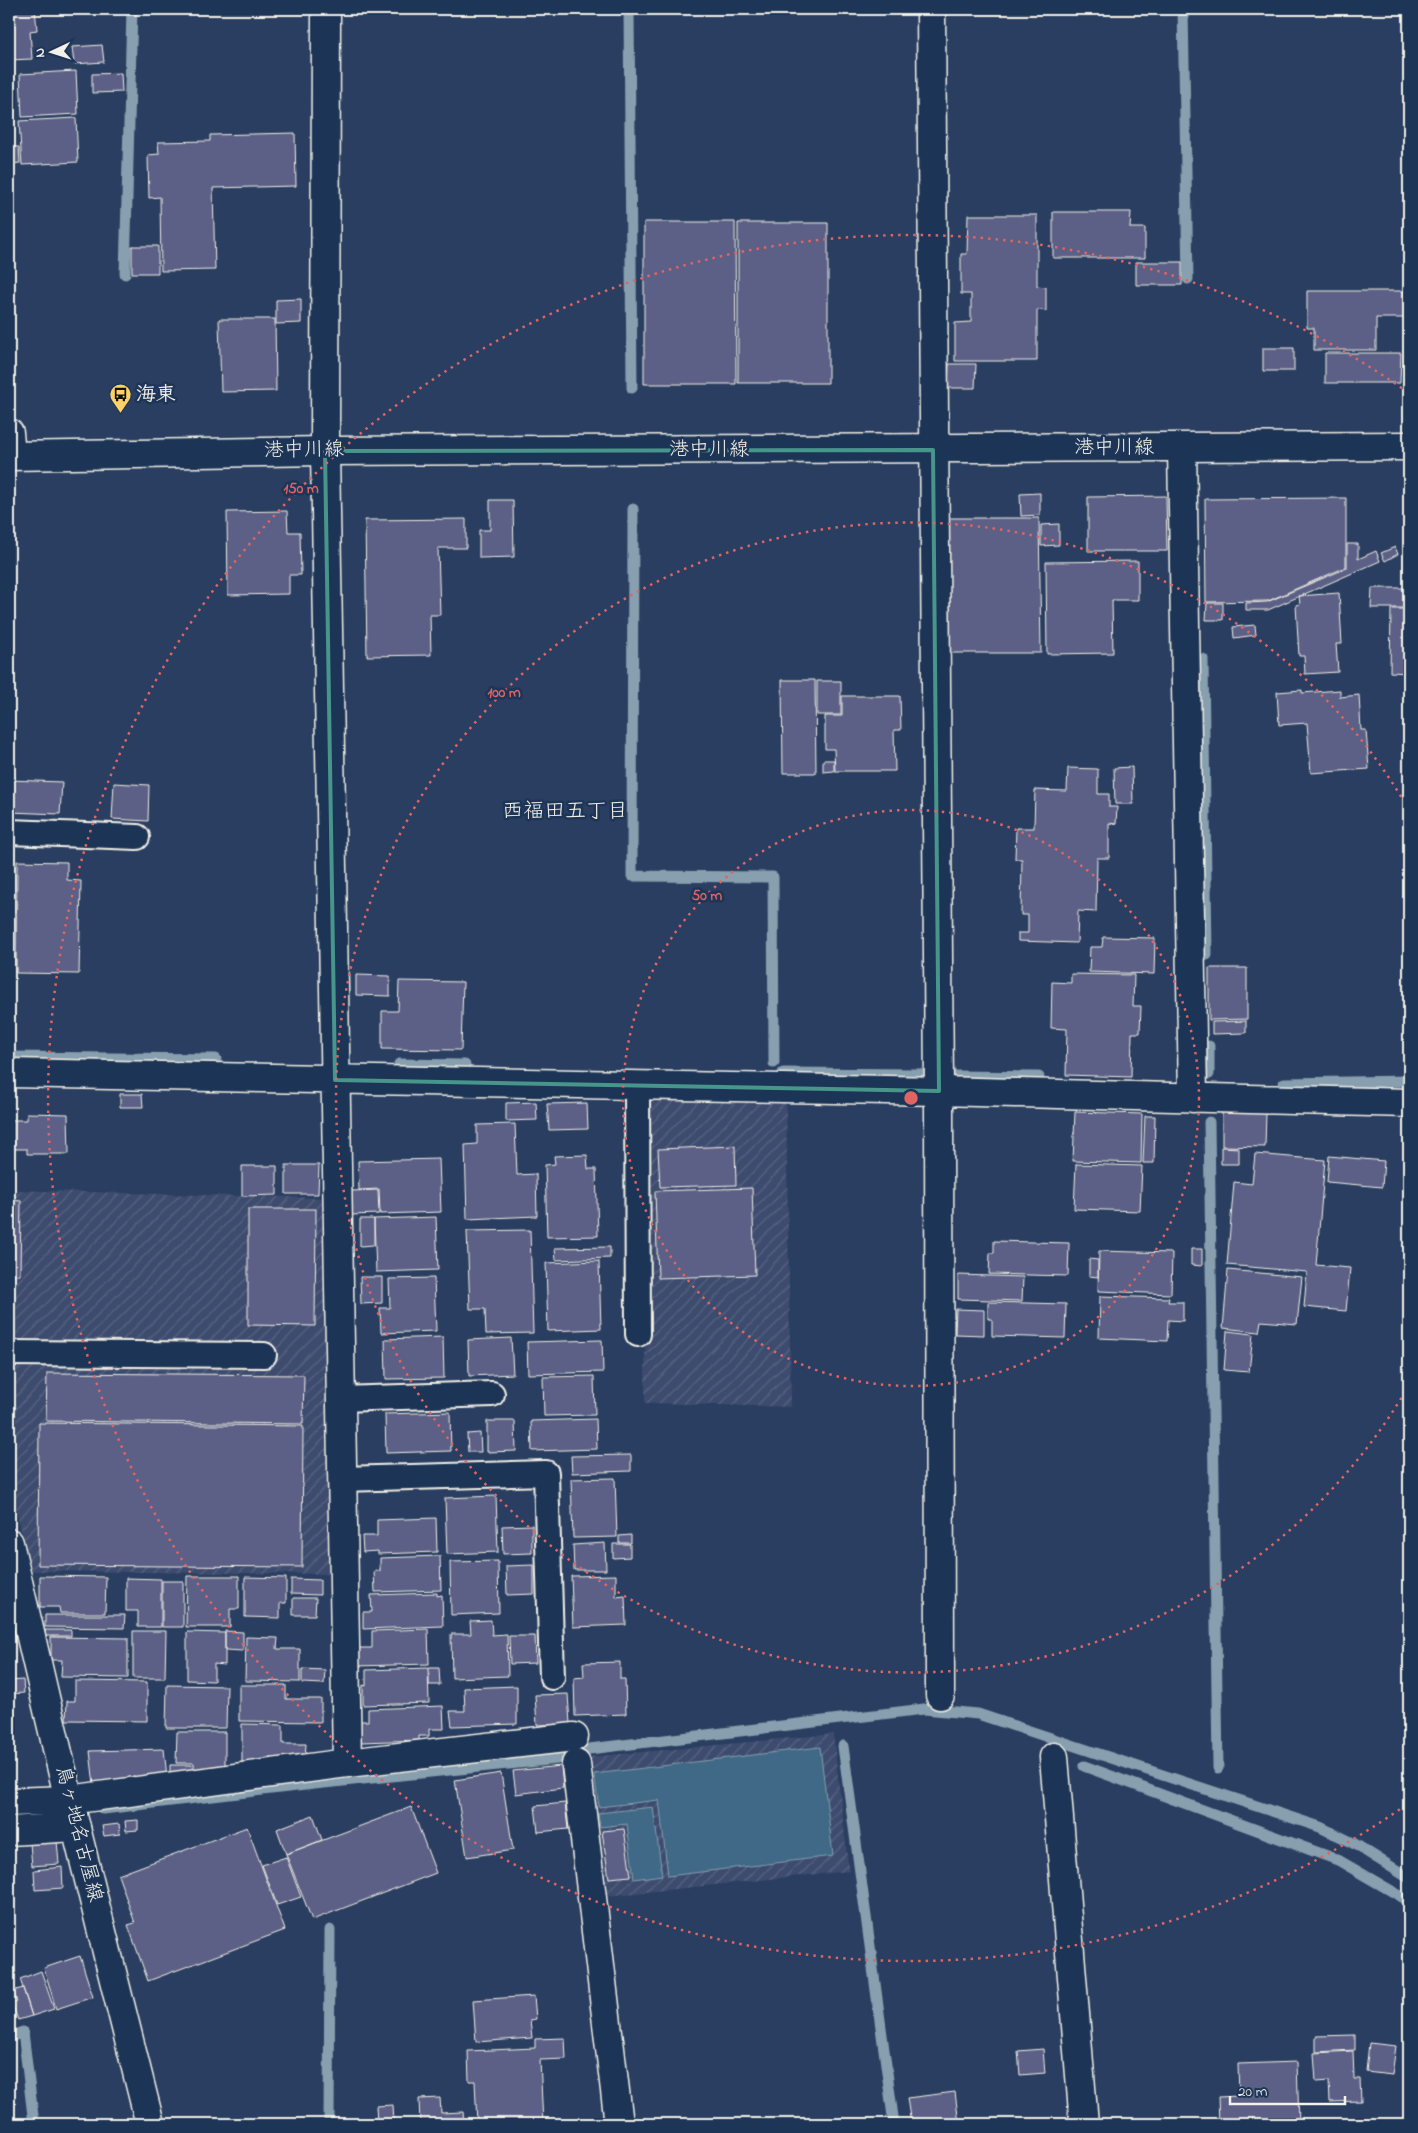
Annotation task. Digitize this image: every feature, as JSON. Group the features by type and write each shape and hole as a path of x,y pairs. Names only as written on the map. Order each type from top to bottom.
{"street":[{"path":"326,9 325,451 347,1763"},
{"path":"931,9 939,1091 940,1695"},
{"name":"港中川線","path":"10,448 325,451 933,450 1409,446"},
{"path":"1182,448 1192,1098"},
{"path":"9,1074 939,1091 1409,1103"},
{"name":"鳥ヶ地名古屋線","path":"9,1543 69,1800 150,2124"},
{"path":"9,1802 69,1800 347,1763 575,1750 618,2124"},
{"path":"1054,1758 1084,2124"},
{"path":"9,1831 76,1827"}],"lane":[{"path":"9,832 137,837"},
{"path":"637,1085 638,1334"},
{"path":"9,1353 264,1355"},
{"path":"341,1399 492,1394"},
{"path":"342,1479 546,1473 552,1677"}],"highlighted area":[{"path":"933,450 939,1091 335,1080 325,451"}],"shaded area":[{"path":"646,1100 786,1102 791,1407 645,1403"},
{"path":"9,1190 324,1198 329,1574 31,1571 9,1480"},
{"path":"833,1734 849,1871 607,1896 589,1757"},
{"path":"820,1747 833,1856 668,1876 659,1800 599,1807 594,1774"},
{"path":"653,1807 662,1875 634,1879 627,1824 600,1827 598,1813"}],"building":[{"path":"9,9 35,9 37,30 30,31 32,59 9,60"},
{"path":"102,45 104,62 74,64 72,47"},
{"path":"76,71 78,114 22,117 20,74"},
{"path":"121,73 122,92 92,93 92,74"},
{"path":"76,118 78,162 22,165 19,121"},
{"path":"295,133 296,186 213,188 215,270 161,271 160,197 149,198 148,155 159,154 158,142 210,141 210,135"},
{"path":"9,147 19,147 20,163 9,164"},
{"path":"1053,212 1131,212 1130,228 1145,228 1145,258 1053,258"},
{"path":"968,215 1037,215 1037,286 1046,287 1046,311 1037,310 1037,361 955,361 955,323 971,322 971,294 961,294 961,254 967,254"},
{"path":"644,222 735,222 736,384 644,384"},
{"path":"738,223 828,223 828,383 738,383"},
{"path":"132,246 158,246 158,273 132,273"},
{"path":"1136,262 1182,262 1182,285 1136,285"},
{"path":"1307,291 1405,291 1405,318 1376,318 1376,350 1314,350 1314,328 1307,328"},
{"path":"301,299 301,323 276,324 276,300"},
{"path":"219,319 275,319 276,391 221,392"},
{"path":"1263,348 1294,348 1294,371 1263,371"},
{"path":"1325,353 1401,353 1400,383 1325,383"},
{"path":"949,364 976,364 975,388 948,388"},
{"path":"1040,493 1040,515 1021,516 1020,494"},
{"path":"1166,496 1167,551 1088,551 1088,497"},
{"path":"1346,498 1346,567 1268,601 1206,602 1205,499"},
{"path":"490,500 513,500 514,557 479,558 479,530 490,530"},
{"path":"287,511 288,532 300,532 301,575 289,575 289,594 228,595 227,512"},
{"path":"949,518 1039,518 1041,653 950,653"},
{"path":"466,519 466,548 438,548 440,615 430,615 431,655 367,656 365,520"},
{"path":"1059,524 1059,545 1041,546 1041,525"},
{"path":"1347,544 1358,544 1358,559 1376,551 1380,561 1268,610 1246,610 1246,603 1267,602 1347,568"},
{"path":"1395,547 1398,554 1385,561 1381,553"},
{"path":"1138,561 1138,600 1112,600 1113,653 1047,654 1046,562"},
{"path":"1372,588 1407,588 1407,608 1371,608"},
{"path":"1339,593 1342,644 1336,644 1338,672 1305,674 1304,656 1299,656 1296,605 1300,604 1299,596"},
{"path":"1207,603 1223,603 1223,620 1206,620"},
{"path":"1391,609 1409,609 1409,673 1390,672"},
{"path":"1255,625 1256,635 1234,638 1233,627"},
{"path":"782,680 815,680 816,773 783,773"},
{"path":"817,681 841,681 841,715 817,715"},
{"path":"1302,690 1302,693 1340,690 1340,697 1359,695 1361,730 1366,730 1369,769 1311,773 1307,723 1279,725 1277,692"},
{"path":"842,696 900,696 901,730 894,730 895,771 835,771 834,749 825,749 825,716 842,716"},
{"path":"823,760 834,760 834,771 823,772"},
{"path":"1132,767 1133,804 1115,804 1114,768"},
{"path":"1068,768 1098,769 1098,794 1109,794 1109,807 1117,807 1116,824 1109,823 1109,858 1097,858 1096,912 1078,911 1077,943 1018,941 1018,933 1028,933 1028,915 1021,915 1022,859 1015,859 1016,828 1034,828 1035,790 1067,791"},
{"path":"9,780 62,782 60,814 9,812"},
{"path":"114,783 149,785 148,821 112,819"},
{"path":"17,861 67,862 67,880 81,881 79,974 16,973"},
{"path":"1103,937 1155,938 1154,974 1089,972 1090,947 1102,947"},
{"path":"1209,968 1247,968 1247,1019 1209,1020"},
{"path":"1071,974 1134,975 1133,1006 1141,1006 1140,1033 1132,1033 1131,1077 1066,1075 1067,1029 1051,1028 1052,982 1071,983"},
{"path":"356,975 390,976 390,996 356,995"},
{"path":"399,981 463,982 461,1050 382,1049 382,1011 398,1011"},
{"path":"1246,1021 1246,1033 1212,1034 1212,1022"},
{"path":"120,1094 142,1094 143,1107 120,1107"},
{"path":"536,1102 537,1120 506,1121 506,1103"},
{"path":"587,1103 588,1129 549,1130 547,1104"},
{"path":"1222,1111 1266,1112 1265,1147 1222,1146"},
{"path":"1075,1112 1142,1114 1141,1163 1073,1161"},
{"path":"27,1113 68,1114 69,1154 27,1154 27,1149 9,1149 9,1120 27,1120"},
{"path":"1145,1116 1155,1116 1154,1163 1143,1163"},
{"path":"515,1124 517,1175 536,1174 537,1216 467,1219 465,1145 477,1144 477,1125"},
{"path":"735,1146 736,1185 660,1187 658,1149"},
{"path":"1221,1147 1239,1148 1239,1164 1221,1164"},
{"path":"1255,1154 1325,1160 1316,1265 1350,1268 1346,1311 1304,1307 1307,1272 1227,1265 1234,1182 1252,1184"},
{"path":"587,1155 588,1169 596,1169 598,1236 547,1237 545,1165 555,1164 554,1156"},
{"path":"1329,1156 1384,1161 1382,1187 1327,1182"},
{"path":"439,1159 441,1212 380,1214 379,1189 359,1190 358,1161"},
{"path":"1076,1164 1142,1166 1140,1211 1074,1209"},
{"path":"286,1165 319,1165 318,1194 286,1194"},
{"path":"242,1166 277,1166 277,1195 242,1196"},
{"path":"752,1188 755,1275 658,1278 655,1191"},
{"path":"378,1190 379,1214 351,1215 351,1191"},
{"path":"9,1200 21,1201 20,1275 9,1275"},
{"path":"248,1209 316,1209 315,1326 248,1325"},
{"path":"436,1217 438,1270 376,1272 374,1219"},
{"path":"360,1219 374,1219 374,1245 360,1246"},
{"path":"530,1230 533,1333 486,1334 485,1309 470,1309 467,1231"},
{"path":"994,1241 1069,1243 1068,1276 989,1274 990,1253 994,1253"},
{"path":"610,1247 610,1258 556,1260 555,1248"},
{"path":"1191,1249 1202,1249 1202,1266 1191,1265"},
{"path":"1099,1251 1172,1253 1171,1294 1098,1291"},
{"path":"1089,1259 1098,1260 1098,1277 1089,1276"},
{"path":"599,1261 601,1329 548,1331 546,1263"},
{"path":"1228,1270 1302,1277 1297,1324 1261,1321 1259,1332 1223,1328"},
{"path":"958,1275 1023,1277 1022,1301 958,1299"},
{"path":"360,1277 382,1277 382,1303 361,1304"},
{"path":"434,1278 436,1331 381,1333 380,1308 390,1308 389,1279"},
{"path":"1100,1296 1169,1298 1168,1302 1183,1302 1183,1321 1168,1320 1167,1341 1099,1338"},
{"path":"988,1302 1066,1304 1065,1338 992,1336 992,1319 988,1319"},
{"path":"956,1309 984,1310 984,1335 955,1334"},
{"path":"1227,1331 1253,1334 1249,1372 1224,1370"},
{"path":"443,1337 444,1378 386,1379 385,1339"},
{"path":"511,1338 513,1374 469,1376 468,1340"},
{"path":"602,1340 603,1372 528,1374 527,1342"},
{"path":"47,1373 304,1375 303,1424 46,1421"},
{"path":"594,1376 595,1415 544,1416 543,1377"},
{"path":"450,1412 451,1451 386,1453 385,1414"},
{"path":"596,1419 597,1449 532,1451 531,1421"},
{"path":"487,1421 515,1421 516,1451 487,1452"},
{"path":"39,1423 303,1426 302,1567 38,1565"},
{"path":"480,1433 481,1452 468,1452 467,1434"},
{"path":"631,1455 631,1471 572,1473 571,1456"},
{"path":"615,1478 617,1537 573,1538 571,1479"},
{"path":"496,1496 498,1552 447,1554 445,1498"},
{"path":"436,1518 437,1552 378,1554 378,1551 363,1552 362,1536 377,1536 377,1520"},
{"path":"532,1525 532,1553 503,1554 502,1526"},
{"path":"631,1535 631,1543 619,1543 619,1536"},
{"path":"605,1543 606,1570 574,1570 573,1545"},
{"path":"613,1544 630,1544 630,1557 613,1558"},
{"path":"440,1556 441,1590 375,1592 374,1571 380,1571 380,1558"},
{"path":"498,1561 499,1613 451,1615 450,1562"},
{"path":"534,1565 534,1594 507,1595 506,1566"},
{"path":"616,1575 616,1597 625,1596 626,1625 573,1627 571,1576"},
{"path":"40,1576 106,1577 105,1613 60,1613 59,1607 40,1607"},
{"path":"187,1576 239,1576 239,1609 230,1609 230,1627 186,1627"},
{"path":"245,1577 286,1578 286,1603 280,1603 280,1618 245,1617"},
{"path":"126,1578 161,1579 161,1627 138,1627 138,1611 126,1611"},
{"path":"291,1579 320,1580 320,1595 291,1594"},
{"path":"162,1581 183,1581 183,1627 162,1627"},
{"path":"437,1593 437,1596 442,1595 443,1626 363,1629 363,1612 372,1612 371,1595"},
{"path":"293,1598 316,1598 315,1615 293,1615"},
{"path":"45,1615 125,1615 124,1628 45,1627"},
{"path":"491,1620 492,1635 507,1634 508,1676 452,1678 451,1634 471,1634 470,1621"},
{"path":"428,1629 429,1664 356,1666 356,1648 372,1648 372,1631"},
{"path":"45,1630 71,1630 71,1636 45,1636"},
{"path":"133,1631 166,1631 165,1678 133,1678"},
{"path":"225,1631 243,1632 243,1651 225,1650"},
{"path":"187,1632 225,1633 225,1665 214,1664 214,1681 187,1680"},
{"path":"509,1636 535,1636 536,1663 510,1664"},
{"path":"51,1637 128,1638 128,1678 61,1677 62,1660 51,1660"},
{"path":"246,1637 278,1638 277,1649 300,1649 300,1682 245,1681"},
{"path":"620,1662 620,1679 625,1679 626,1714 575,1716 574,1678 584,1677 583,1663"},
{"path":"428,1668 429,1703 363,1705 363,1685 366,1686 366,1670"},
{"path":"429,1668 439,1668 440,1685 429,1685"},
{"path":"302,1669 325,1670 324,1684 302,1683"},
{"path":"23,1680 24,1693 9,1694 9,1681"},
{"path":"75,1681 147,1682 147,1721 66,1720 67,1701 75,1701"},
{"path":"167,1685 227,1686 226,1728 166,1728"},
{"path":"239,1685 286,1685 286,1699 321,1699 321,1722 239,1721"},
{"path":"517,1686 517,1724 452,1726 450,1711 465,1711 464,1688"},
{"path":"568,1694 570,1724 537,1725 535,1695"},
{"path":"443,1706 444,1729 429,1729 429,1736 419,1736 419,1740 361,1742 360,1721 368,1721 368,1709"},
{"path":"242,1724 283,1725 283,1744 306,1744 305,1759 266,1758 266,1767 242,1766"},
{"path":"177,1732 225,1732 225,1771 194,1771 194,1763 176,1763"},
{"path":"164,1749 167,1777 94,1785 90,1751"},
{"path":"170,1765 192,1765 191,1775 170,1775"},
{"path":"561,1766 563,1788 516,1794 513,1771"},
{"path":"501,1773 513,1850 467,1857 455,1780"},
{"path":"565,1803 568,1829 538,1832 535,1806"},
{"path":"411,1807 436,1873 312,1920 286,1854"},
{"path":"313,1815 322,1840 286,1854 277,1829"},
{"path":"138,1820 138,1830 126,1831 125,1821"},
{"path":"119,1824 120,1834 104,1836 102,1826"},
{"path":"247,1827 285,1930 148,1981 128,1925 135,1923 118,1875"},
{"path":"624,1829 631,1876 609,1878 602,1831"},
{"path":"57,1841 59,1864 32,1866 30,1843"},
{"path":"286,1857 301,1897 277,1905 262,1865"},
{"path":"62,1867 63,1888 35,1890 34,1870"},
{"path":"80,1956 93,1997 56,2009 44,1968"},
{"path":"41,1971 54,2009 32,2016 20,1979"},
{"path":"23,1988 32,2016 18,2020 12,2004 17,2002 13,1991"},
{"path":"534,1996 536,2019 530,2020 532,2038 476,2042 473,2000"},
{"path":"1355,2035 1355,2050 1316,2052 1316,2036"},
{"path":"565,2038 566,2059 540,2060 543,2124 477,2124 475,2081 469,2081 468,2051 535,2048 535,2039"},
{"path":"1369,2043 1396,2046 1392,2075 1366,2072"},
{"path":"1043,2049 1045,2073 1020,2075 1018,2051"},
{"path":"1353,2051 1354,2079 1360,2079 1361,2101 1330,2102 1329,2081 1316,2082 1314,2053"},
{"path":"1297,2062 1299,2124 1219,2124 1218,2097 1239,2096 1238,2064"},
{"path":"955,2092 959,2124 911,2124 907,2098"},
{"path":"440,2098 441,2113 463,2112 464,2124 420,2124 419,2099"},
{"path":"393,2105 394,2124 377,2124 376,2106"},
{"path":"600,2121 600,2124 552,2124"}],"waterway":[{"path":"125,274 132,9"},
{"path":"629,9 632,388"},
{"path":"1183,9 1188,279"},
{"path":"633,509 632,876 773,877 774,1063"},
{"path":"1203,659 1207,955"},
{"path":"1209,1046 1209,1074"},
{"path":"9,1057 216,1059"},
{"path":"399,1064 465,1065"},
{"path":"783,1073 922,1074"},
{"path":"955,1076 1039,1077"},
{"path":"1284,1083 1409,1081"},
{"path":"1209,1122 1218,1768"},
{"path":"103,1809 314,1784 557,1759 581,1750 924,1709 978,1714 1320,1827 1353,1843 1409,1878"},
{"path":"843,1746 894,2124"},
{"path":"1084,1766 1338,1860 1409,1901"},
{"path":"329,2124 330,1930"},
{"path":"9,2037 23,2032 34,2124"}],"place":[{"name":"海東","path":"120,414"}],"district":[{"name":"西福田五丁目","path":"565,812"}]}
